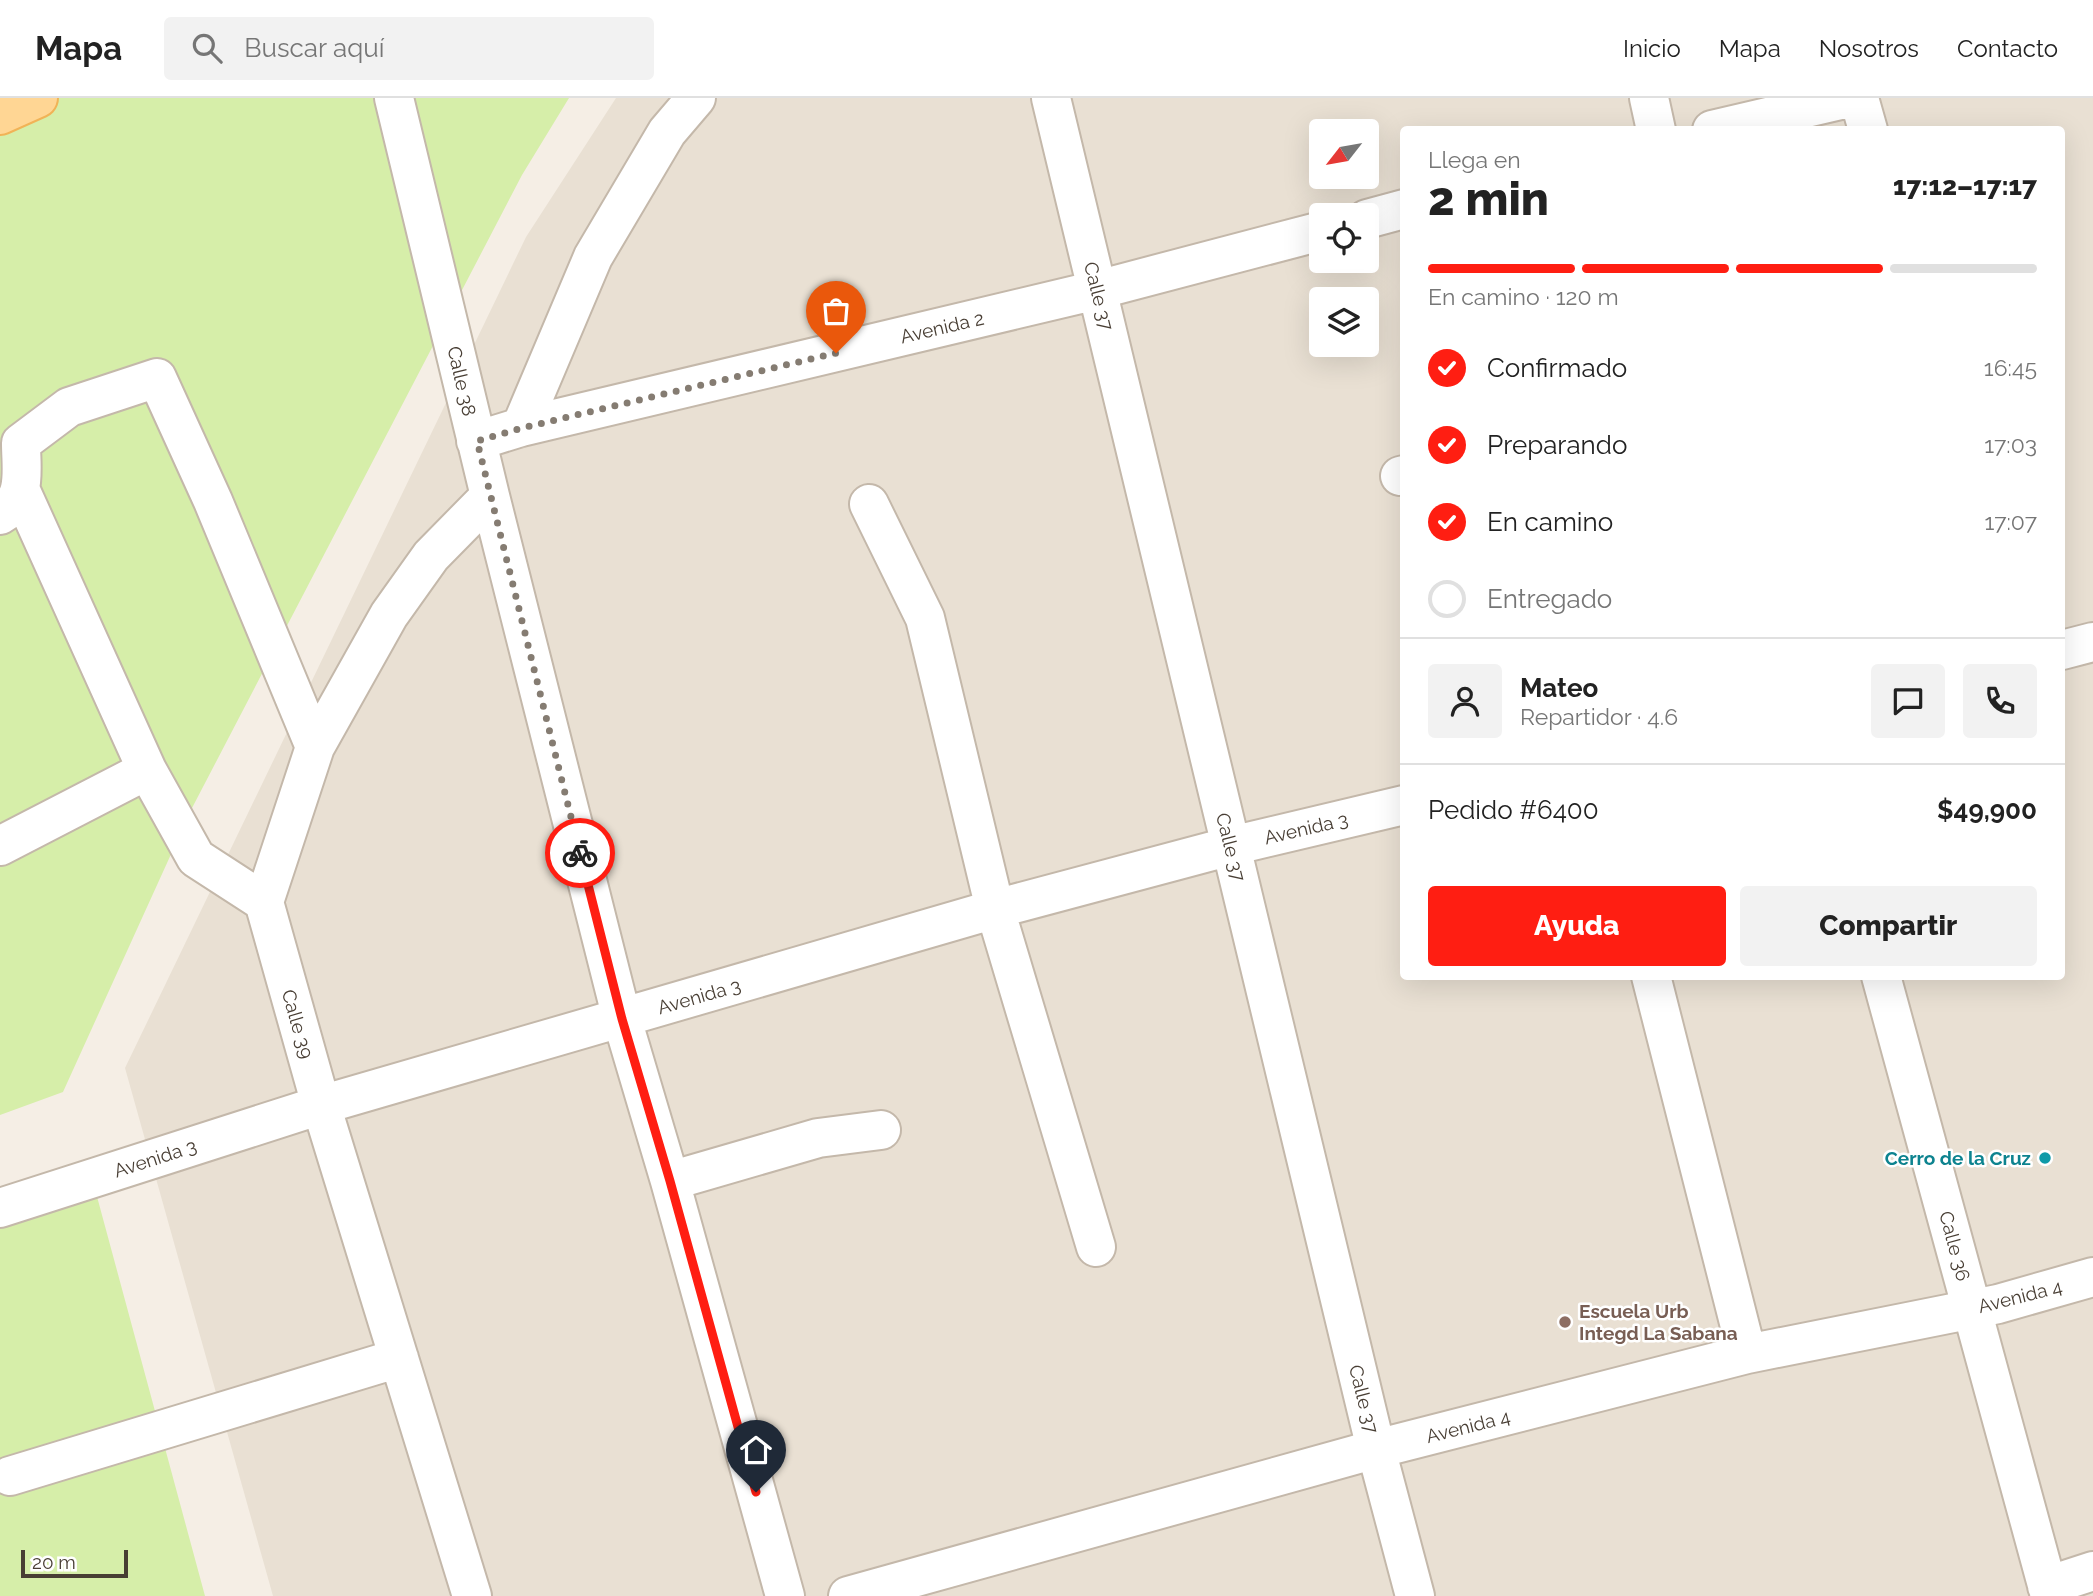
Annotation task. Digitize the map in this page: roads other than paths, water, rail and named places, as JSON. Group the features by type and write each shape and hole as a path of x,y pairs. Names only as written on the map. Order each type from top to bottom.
{"main road":[{"path":"0,115 38,98"}],"street":[{"name":"Calle 38","path":"394,98 490,496 622,1019 670,1181 785,1596"},
{"path":"477,441 522,428 593,257 667,132 696,98"},
{"name":"Calle 37","path":"1051,98 1376,1449 1415,1596"},
{"path":"1649,98 1655,126"},
{"path":"1729,126 1849,98"},
{"path":"1859,98 1867,126"},
{"path":"1379,216 1400,210"},
{"name":"Avenida 2","path":"522,428 1097,290 1309,234"},
{"path":"315,747 213,501 157,378 69,407 21,443 11,503 147,770 196,858 264,902 315,747 389,615 431,556 490,496"},
{"path":"869,504 925,618 995,909 1096,1247"},
{"path":"2065,649 2093,642"},
{"path":"0,846 147,770"},
{"name":"Avenida 3","path":"0,1208 321,1105 995,909 1231,846 1400,806"},
{"name":"Calle 39","path":"264,902 321,1105 472,1596"},
{"path":"1652,980 1747,1354"},
{"name":"Calle 36","path":"1882,980 2049,1591"},
{"path":"670,1181 818,1138 881,1130"},
{"name":"Avenida 4","path":"848,1596 1376,1449 1747,1354 1998,1304 2093,1277"},
{"path":"10,1476 399,1358"},
{"path":"2049,1591 2093,1571"}],"place":[{"name":"Cerro de la Cruz","path":"2045,1158"},
{"name":"Escuela Urb Integd La Sabana","path":"1565,1322"}]}
